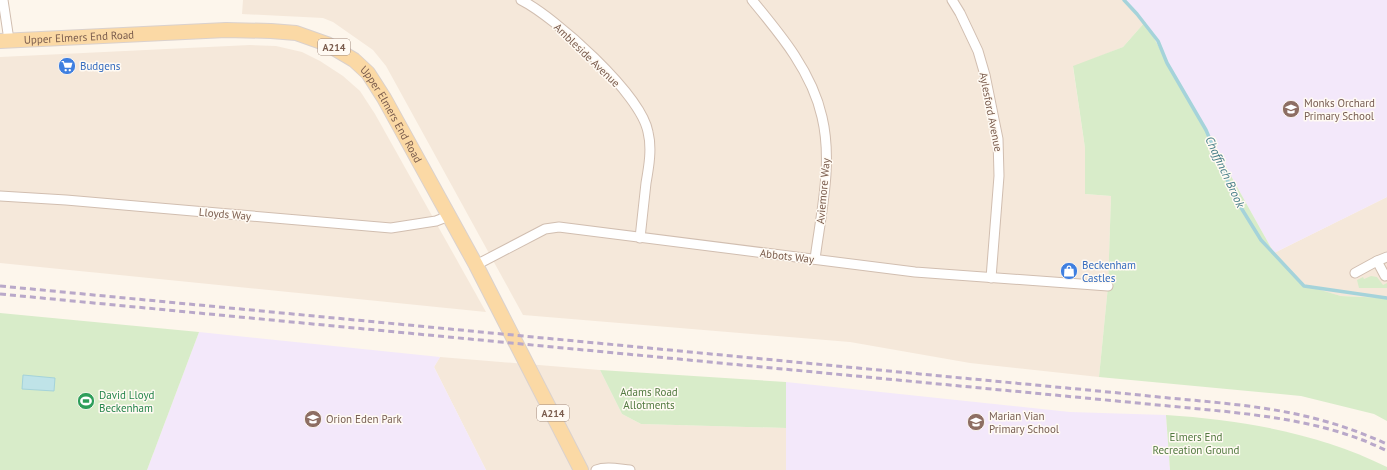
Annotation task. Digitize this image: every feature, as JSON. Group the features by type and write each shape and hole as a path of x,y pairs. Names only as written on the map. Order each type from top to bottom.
{"main road":[{"name":"Upper Elmers End Road","path":"4,41 226,30 285,32 317,39 345,54 368,73 384,98 476,265 581,470"}],"street":[{"path":"3,0 4,41"},
{"name":"Ambleside Avenue","path":"520,0 544,15 603,66 624,90 643,117 648,129 650,147 640,238"},
{"name":"Aviemore Way","path":"752,0 778,31 804,71 822,116 826,152 826,175 815,259"},
{"name":"Aylesford Avenue","path":"952,0 960,13 978,51 985,76 998,139 999,176 991,278"},
{"name":"Lloyds Way","path":"0,196 66,200 391,228 436,221 449,216"},
{"name":"Abbots Way","path":"476,265 538,232 552,227 559,227 868,267 991,278 1108,286"},
{"path":"1355,273 1387,257"},
{"path":"1377,261 1385,276"},
{"path":"596,470 599,468 614,468 630,470"}],"shaded area":[{"path":"243,0 1123,0 1145,22 1123,47 1073,67 1085,148 1085,194 1111,196 1108,286 1099,377 970,363 850,342 523,315 386,66 373,50 333,22 323,18 242,14"},
{"name":"Monks Orchard Primary School","path":"1123,0 1387,0 1387,197 1274,253 1145,22"},
{"path":"250,45 276,46 302,52 320,61 343,76 360,91 375,114 486,312 0,263 0,57"},
{"path":"1387,197 1387,298 1341,296 1300,285 1274,253"},
{"name":"Orion Eden Park","path":"199,332 440,357 434,367 486,470 147,470"},
{"path":"440,357 600,370 622,414 641,424 786,428 786,470 486,470 434,367"},
{"name":"Marian Vian Primary School","path":"786,382 1070,412 1166,415 1170,470 786,470"}],"green space":[{"path":"1145,22 1274,253 1300,284 1341,296 1387,298 1387,421 1374,414 1301,396 1099,377 1108,286 1111,196 1085,194 1085,148 1073,66 1123,47"},
{"path":"1371,276 1377,277 1383,285 1387,283 1387,288 1359,288 1357,280 1363,277 1364,279"},
{"name":"David Lloyd Beckenham","path":"0,313 199,332 147,470 0,470"},
{"name":"Adams Road Allotments","path":"600,370 786,382 786,428 641,424 622,414"},
{"name":"Elmers End Recreation Ground","path":"1166,415 1223,420 1279,430 1334,445 1361,455 1387,467 1387,470 1170,470"}],"water":[{"path":"23,375 55,378 54,391 22,389"}],"waterway":[{"name":"Chaffinch Brook","path":"1124,0 1158,41 1167,63 1206,130 1235,198 1261,240 1304,286 1387,298"}],"railway":[{"path":"0,286 1233,404 1302,415 1356,431 1387,444"},
{"path":"0,294 1242,413 1285,419 1327,428 1368,442 1387,451"}],"place":[{"name":"Budgens","path":"67,66"},
{"name":"Monks Orchard Primary School","path":"1291,109"},
{"name":"Beckenham Castles","path":"1069,271"},
{"name":"David Lloyd Beckenham","path":"86,401"},
{"name":"Orion Eden Park","path":"313,419"},
{"name":"Marian Vian Primary School","path":"976,422"}]}
